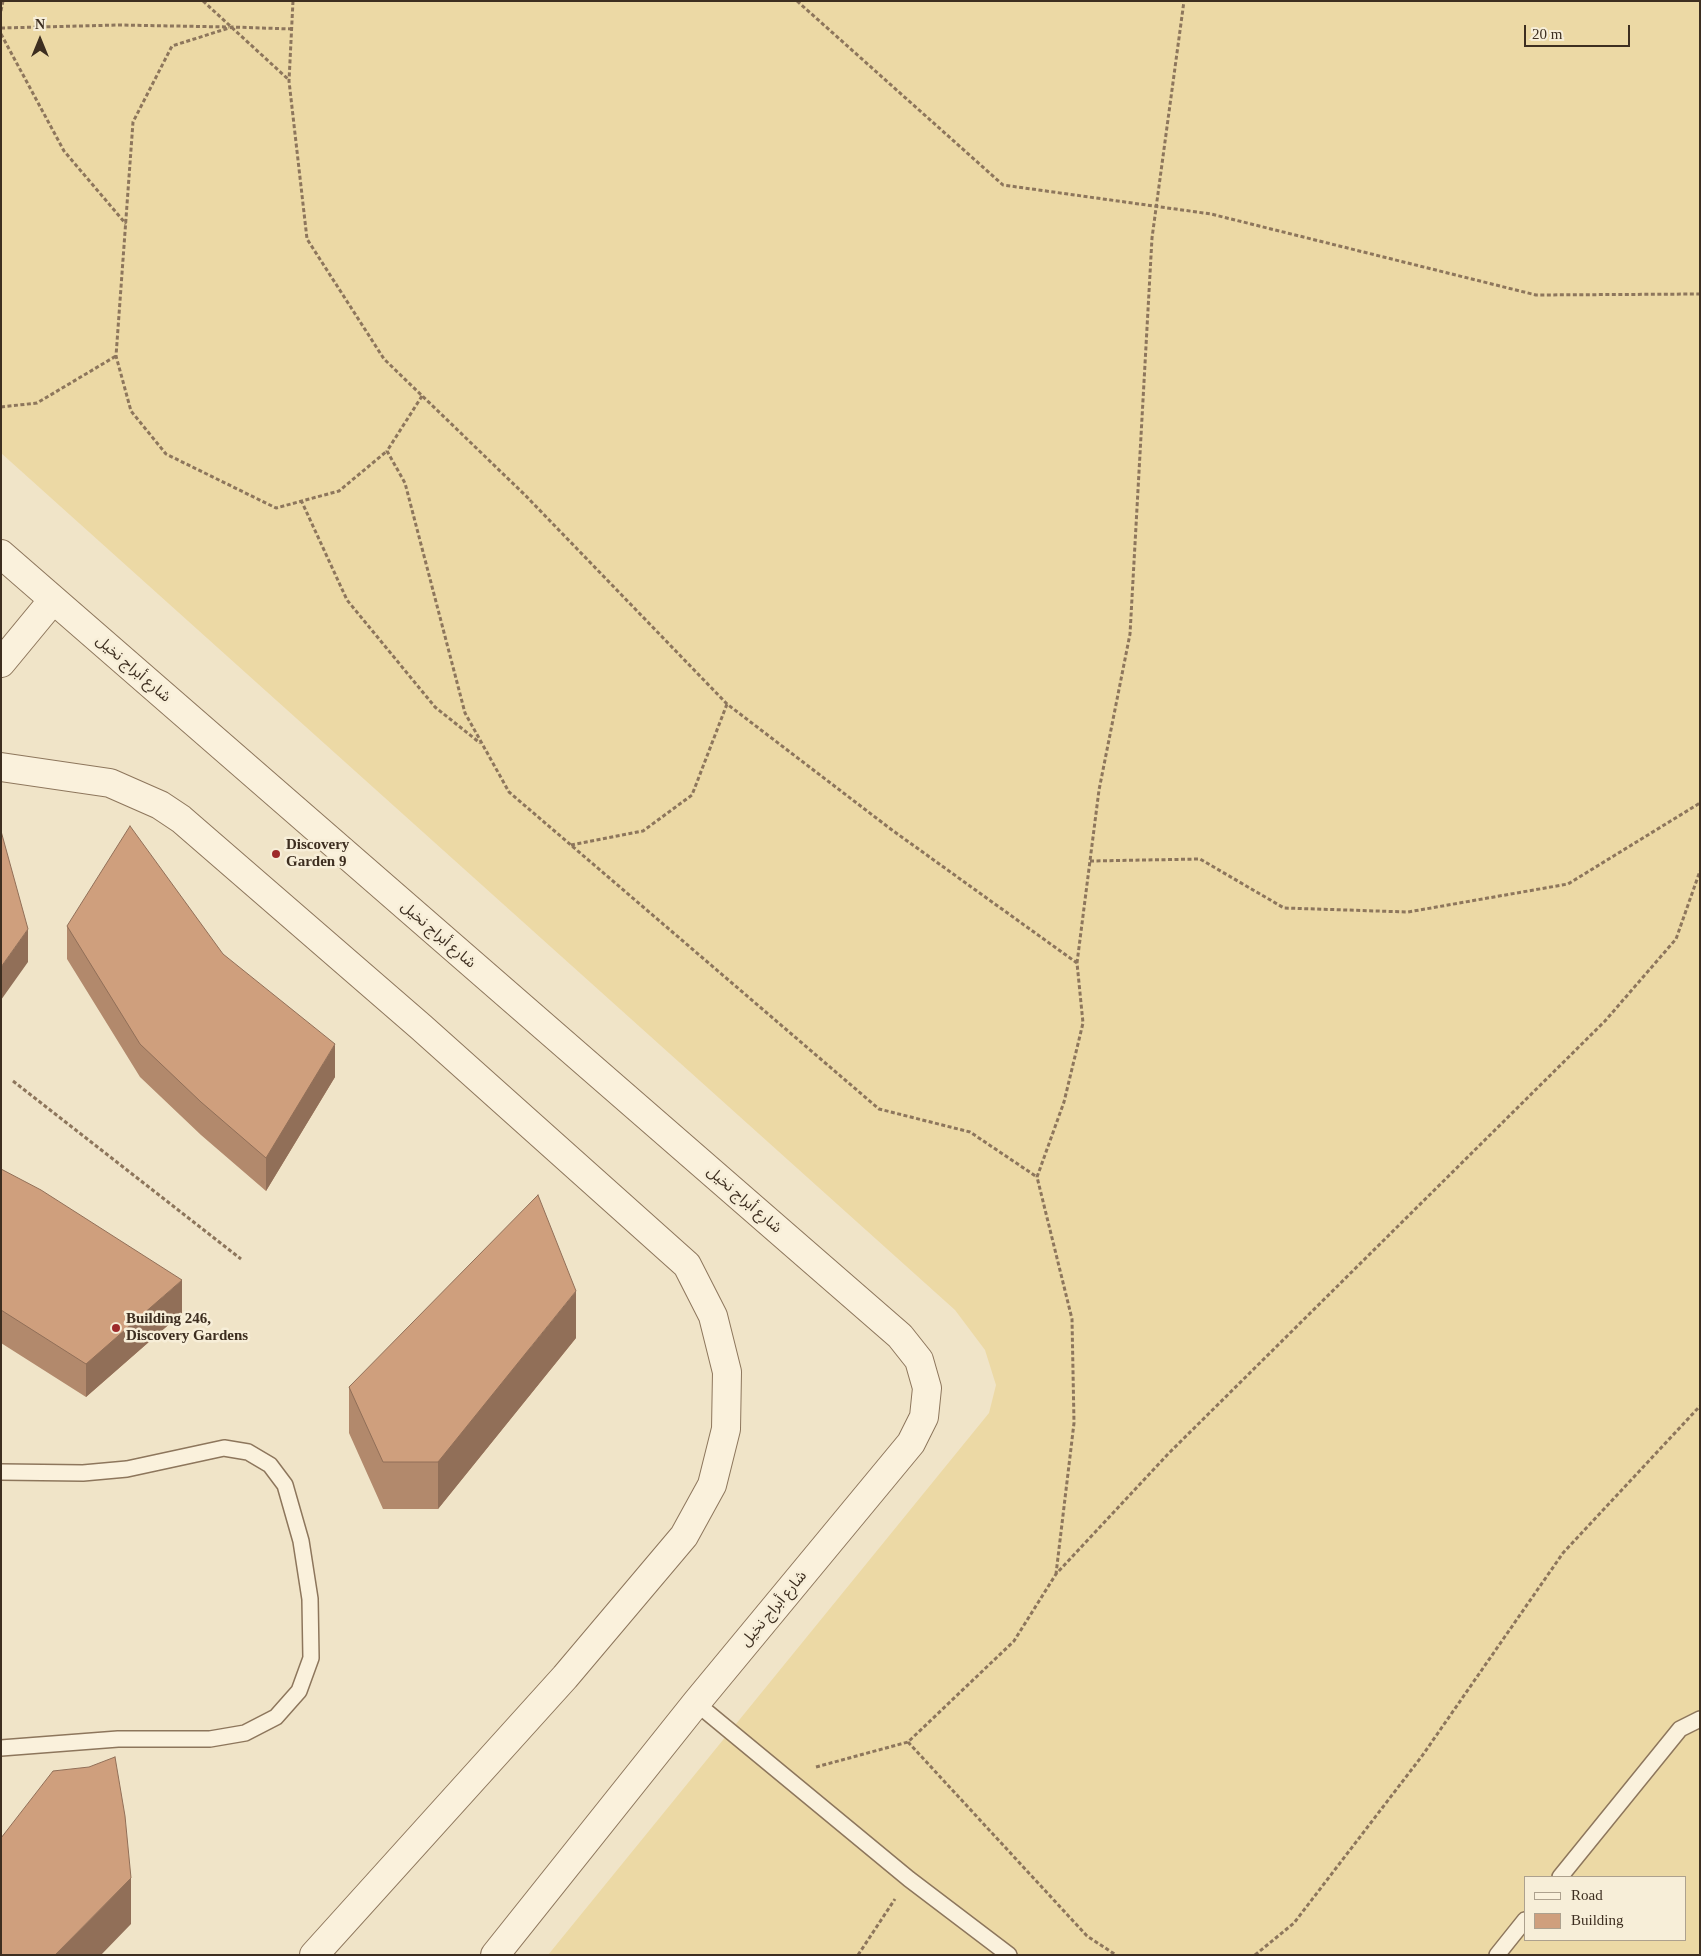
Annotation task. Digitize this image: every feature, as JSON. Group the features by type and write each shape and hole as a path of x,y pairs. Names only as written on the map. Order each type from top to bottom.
{"street":[{"name":"شارع أبراج نخيل","path":"1,554 900,1336 919,1360 927,1388 924,1417 911,1443 696,1703 495,1955"},
{"path":"1,663 53,600"},
{"path":"1,767 110,783 152,801 181,819 421,1027 687,1265 713,1316 727,1372 726,1429 712,1485 684,1536 559,1684 314,1955"}],"lane":[{"path":"1,1472 83,1473 127,1468 224,1448 248,1452 270,1465 285,1485 301,1541 310,1599 311,1658 299,1691 288,1704 276,1717 245,1733 210,1739 118,1739 1,1748"},
{"path":"696,1703 909,1879 1009,1955"},
{"path":"1561,1876 1680,1729 1700,1719"},
{"path":"1497,1955 1524,1921"}],"path":[{"path":"1,11 3,1"},
{"path":"203,1 289,81"},
{"path":"293,1 289,81 307,238 384,359 525,495 727,704 892,830 1077,963"},
{"path":"797,1 1003,185 1211,214 1536,295 1700,294"},
{"path":"1056,1574 1074,1423 1072,1319 1037,1177 1064,1102 1083,1023 1077,963 1099,790 1130,634 1152,238 1184,1"},
{"path":"1,28 119,25 292,29"},
{"path":"232,27 172,46 134,122 116,356 131,411 166,454 276,508 338,490 387,451 422,396"},
{"path":"1,34 64,151 126,224"},
{"path":"1,407 37,403 116,356"},
{"path":"387,451 405,484 465,713 509,792 879,1109 970,1132 1037,1177"},
{"path":"301,500 347,600 435,707 483,745"},
{"path":"571,845 643,831 692,795 727,704"},
{"path":"1090,861 1200,859 1284,908 1408,912 1568,884 1700,803"},
{"path":"784,1776 908,1742 1014,1641 1056,1574 1168,1454 1606,1021 1676,939 1700,871"},
{"path":"13,1081 241,1259"},
{"path":"1255,1955 1294,1923 1312,1900 1422,1756 1563,1553 1700,1406"},
{"path":"908,1742 1086,1936 1116,1955"},
{"path":"858,1955 909,1879"}],"sand":[{"path":"1,1 1700,1 1700,1955 548,1955 989,1413 996,1385 985,1350 955,1310 1,453"}],"building":[{"path":"130,826 223,954 335,1044 266,1158 201,1102 140,1044 67,926"},
{"path":"1,831 28,929 1,967"},
{"path":"1,1169 41,1190 182,1280 86,1364 1,1310"},
{"path":"538,1195 576,1291 438,1462 383,1462 349,1387"},
{"path":"115,1757 125,1816 131,1878 55,1955 1,1955 1,1838 53,1771 89,1767"}],"place":[{"name":"Discovery Garden 9","path":"276,854"},
{"name":"Building 246, Discovery Gardens","path":"116,1328"}]}
